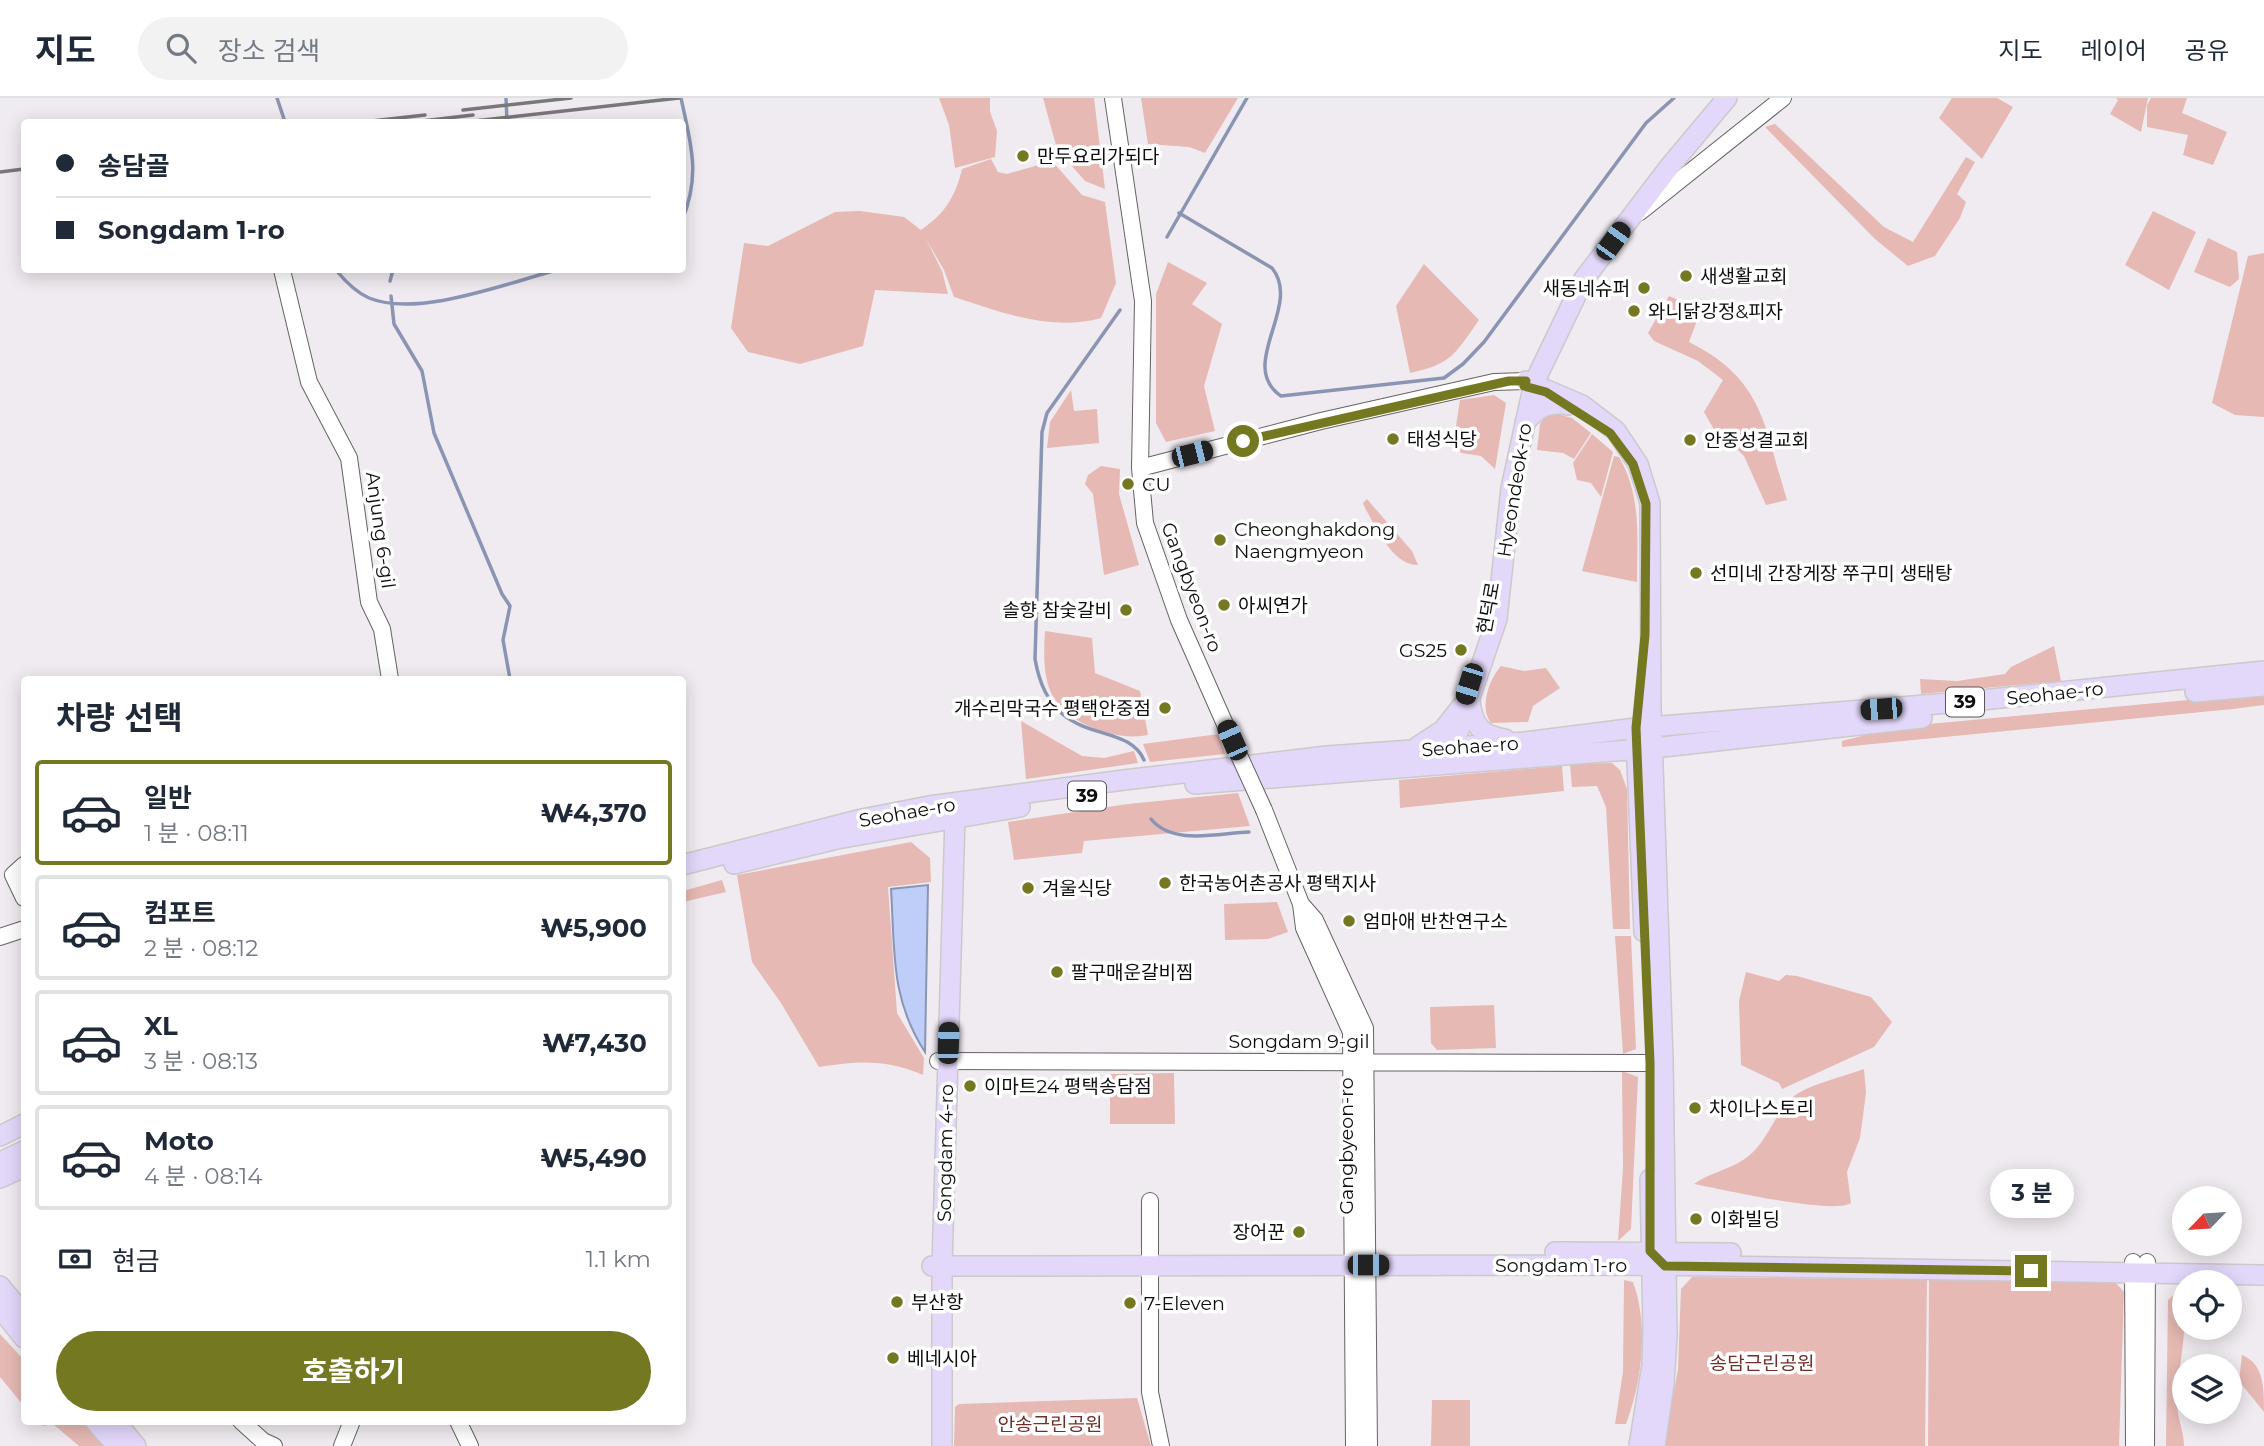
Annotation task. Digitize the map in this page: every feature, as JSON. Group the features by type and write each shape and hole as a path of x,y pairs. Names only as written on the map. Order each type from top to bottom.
{"main road":[{"path":"1626,223 1725,100"},
{"name":"현덕로","path":"1466,704 1489,617 1529,384 1584,278 1626,223"},
{"path":"1529,384 1568,405 1610,433 1633,464 1646,504 1645,749 1650,1063 1657,1258 1667,1336 1664,1384 1655,1446"},
{"path":"1529,384 1582,405 1605,420 1629,447 1645,481 1652,536 1645,727"},
{"name":"Hyeondeok-ro","path":"1447,755 1492,640 1499,608 1504,535 1525,422 1529,384"},
{"path":"1525,422 1541,406 1549,403 1568,405"},
{"name":"Seohae-ro","path":"686,878 837,839 1124,790 1447,755 1645,727 1962,702 2264,671"},
{"name":"Seohae-ro","path":"686,865 783,837 929,806 1219,768 1409,750 1447,755 1645,749 1902,720 2264,685"},
{"path":"1409,750 1443,730 1466,704 1481,732 1524,742"},
{"path":"1639,1446 1652,1365 1657,1258 1645,749"},
{"name":"Songdam 4-ro","path":"934,1446 950,818"},
{"path":"0,1136 21,1126"},
{"path":"0,1148 21,1138"},
{"path":"0,1162 21,1152"},
{"path":"0,1178 21,1168"},
{"name":"Songdam 1-ro","path":"937,1261 1657,1258 2141,1267 2264,1275"},
{"name":"Songdam 4-ro","path":"937,1261 942,1446"},
{"name":"Songdam 1-ro","path":"2141,1267 2264,1262"},
{"path":"2,1293 21,1312"},
{"path":"2,1293 21,1332"},
{"path":"99,1425 117,1446"},
{"path":"118,1425 136,1446"}],"street":[{"name":"Gangbyeon-ro","path":"1113,98 1143,301 1140,468 1145,523 1164,582 1264,810 1301,904 1315,920 1365,1028 1360,1062 1360,1260 1354,1446"},
{"path":"1626,223 1783,98"},
{"name":"Anjung 6-gil","path":"283,273 309,383 349,458 369,602 382,629 385,676"},
{"path":"1140,468 1321,421 1494,382 1529,384"},
{"path":"21,868 13,875 21,892"},
{"path":"0,937 21,930"},
{"name":"Songdam 9-gil","path":"942,1061 1650,1063"},
{"path":"1150,1201 1150,1392 1161,1446"},
{"name":"Gangbyeon-ro","path":"1360,1260 1369,1446"},
{"path":"2134,1446 2141,1267"},
{"path":"2141,1267 2146,1446"},
{"path":"245,1425 274,1446"},
{"path":"342,1446 350,1425"},
{"path":"460,1425 470,1446"}],"green space":[{"path":"939,98 990,98 990,112 997,131 995,157 955,168 949,125"},
{"path":"1043,98 1094,98 1105,189 1085,181 1057,149"},
{"path":"1141,98 1238,98 1205,153 1189,147 1148,144"},
{"path":"1952,98 1997,98 2013,107 1982,159 1939,118"},
{"path":"2116,98 2148,98 2141,132 2110,114 2118,100"},
{"path":"2151,98 2187,98 2182,113 2227,132 2213,165 2183,155 2188,135 2147,127 2147,105"},
{"path":"1775,124 1884,227 1913,242 1966,157 1975,162 1957,194 1966,202 1960,218 1935,256 1908,266 1875,239 1765,127"},
{"path":"991,159 998,172 1007,174 1052,161 1082,195 1105,202 1116,283 1101,318 1083,322 1046,321 1008,314 954,297 944,270 926,239 942,271 948,294 875,290 863,346 800,364 748,352 731,328 744,243 768,246 835,212 860,211 904,217 921,230 948,204 962,169"},
{"path":"2153,211 2196,232 2169,290 2125,265"},
{"path":"2208,238 2237,252 2239,279 2230,287 2194,272"},
{"path":"2264,253 2264,417 2235,415 2212,403 2248,256"},
{"path":"1168,262 1207,283 1192,304 1222,324 1204,386 1215,431 1166,442 1156,423 1156,294"},
{"path":"1424,264 1479,320 1451,356 1435,366 1410,373 1396,306"},
{"path":"1669,296 1701,310 1689,342 1733,372 1758,408 1787,500 1766,505 1744,456 1735,447 1724,447 1704,412 1723,380 1698,361 1654,341 1648,333"},
{"path":"1071,390 1074,411 1097,409 1099,443 1047,448 1050,422"},
{"path":"1494,395 1506,403 1495,469 1481,456 1461,453 1454,439 1460,400"},
{"path":"1554,413 1572,418 1591,433 1574,459 1563,453 1537,450 1540,424 1546,415"},
{"path":"1592,434 1613,452 1601,497 1591,483 1577,480 1573,463"},
{"path":"1614,456 1619,457 1626,472 1635,502 1637,582 1582,571"},
{"path":"1101,466 1120,469 1119,494 1139,565 1104,575 1093,494 1085,484 1088,475"},
{"path":"1367,499 1412,551 1418,565 1401,559 1386,544 1365,508 1363,503"},
{"path":"1045,631 1092,638 1095,673 1140,691 1148,735 1104,732 1076,719 1063,709 1054,698 1046,678"},
{"path":"2054,646 2061,681 1921,694 1920,679 1957,681 2005,674 2011,667"},
{"path":"1501,666 1524,671 1546,668 1560,688 1533,706 1528,722 1491,723 1486,710 1487,694"},
{"path":"2264,693 2264,705 2233,709 1842,747 1842,741 1897,727"},
{"path":"1021,721 1082,756 1104,758 1134,751 1138,763 1026,779"},
{"path":"1219,734 1225,754 1150,762 1143,744"},
{"path":"1612,763 1620,770 1627,789 1630,929 1613,929 1606,807 1597,786 1572,787 1570,764"},
{"path":"1562,766 1564,791 1400,808 1399,780"},
{"path":"1238,793 1250,826 1084,841 1082,853 1014,860 1008,822 1128,804"},
{"path":"911,842 930,858 931,882 888,887 897,1013 924,1058 923,1075 896,1066 872,1063 819,1067 781,1003 752,962 737,875"},
{"path":"722,880 726,892 686,901 686,890"},
{"path":"1277,902 1288,932 1268,939 1225,940 1224,904"},
{"path":"1615,936 1631,936 1636,1049 1623,1054"},
{"path":"1746,972 1779,981 1786,975 1797,976 1871,997 1892,1022 1874,1047 1782,1089 1779,1083 1741,1065 1739,1001"},
{"path":"1494,1005 1496,1048 1437,1050 1431,1043 1430,1007"},
{"path":"1864,1069 1866,1093 1860,1138 1847,1172 1851,1203 1840,1206 1800,1204 1694,1184 1752,1153 1793,1097 1817,1085"},
{"path":"1622,1071 1638,1077 1631,1229 1618,1241 1623,1168"},
{"path":"1174,1073 1175,1124 1110,1124 1110,1074"},
{"name":"송담근린공원","path":"1692,1277 1927,1280 1925,1446 1664,1446 1678,1369 1681,1289"},
{"path":"1624,1280 1633,1282 1638,1299 1642,1353 1636,1390 1626,1424 1615,1424 1623,1372"},
{"path":"1929,1280 2114,1281 2124,1292 2119,1446 1928,1446"},
{"path":"2172,1296 2172,1340 2183,1340 2181,1354 2172,1354 2172,1424 2180,1424 2184,1446 2166,1446 2168,1300"},
{"path":"0,1334 21,1357 21,1402 0,1377"},
{"path":"2242,1355 2259,1370 2263,1385 2264,1412 2242,1385"},
{"name":"안송근린공원","path":"1137,1398 1151,1446 954,1446 955,1407 959,1404"},
{"path":"1432,1400 1470,1400 1470,1446 1431,1446"},
{"path":"54,1425 85,1425 105,1446 79,1446"}],"water":[{"path":"928,885 925,1052 905,1012 896,974 891,889"}],"waterway":[{"path":"277,98 284,119"},
{"path":"506,98 507,119"},
{"path":"681,98 685,119"},
{"path":"1167,237 1247,98"},
{"path":"1179,213 1272,268 1279,283 1280,300 1265,368 1269,383 1281,396 1444,378 1463,364 1484,342 1646,123 1674,98"},
{"path":"686,122 693,174 686,210"},
{"path":"339,273 369,298 389,303 412,304 463,296 547,273"},
{"path":"390,281 392,273"},
{"path":"391,296 394,324 422,371 434,433 502,594 510,606 503,640 509,676"},
{"path":"1120,310 1047,413 1042,432 1035,659 1043,688 1056,708 1088,728 1121,739 1135,747 1144,760"},
{"path":"1151,819 1171,833 1184,835 1249,832"}],"railway":[{"path":"463,110 571,98"},
{"path":"492,119 679,98"},
{"path":"390,119 425,115"},
{"path":"439,119 473,115"},
{"path":"0,172 21,169"}],"place":[{"name":"만두요리가되다","path":"1023,156"},
{"name":"새생활교회","path":"1686,276"},
{"name":"새동네슈퍼","path":"1644,288"},
{"name":"와니닭강정&피자","path":"1634,311"},
{"name":"태성식당","path":"1393,439"},
{"name":"안중성결교회","path":"1690,440"},
{"name":"CU","path":"1128,484"},
{"name":"Cheonghakdong Naengmyeon","path":"1220,540"},
{"name":"선미네 간장게장 쭈구미 생태탕","path":"1696,573"},
{"name":"아씨연가","path":"1224,605"},
{"name":"솔향 참숯갈비","path":"1126,610"},
{"name":"GS25","path":"1461,650"},
{"name":"개수리막국수 평택안중점","path":"1165,708"},
{"name":"한국농어촌공사 평택지사","path":"1165,883"},
{"name":"겨울식당","path":"1028,888"},
{"name":"엄마애 반찬연구소","path":"1349,921"},
{"name":"팔구매운갈비찜","path":"1057,972"},
{"name":"이마트24 평택송담점","path":"970,1086"},
{"name":"차이나스토리","path":"1695,1108"},
{"name":"이화빌딩","path":"1696,1219"},
{"name":"장어꾼","path":"1299,1232"},
{"name":"부산항","path":"897,1302"},
{"name":"7-Eleven","path":"1130,1303"},
{"name":"베네시아","path":"893,1358"}],"route":[{"path":"1243,441 1321,421 1494,382 1509,381 1526,381 1524,386 1546,392 1583,413 1610,433 1623,448 1640,478 1647,518 1645,635 1641,707 1636,728 1650,1063 1650,1251 1665,1266 2031,1271"}]}
